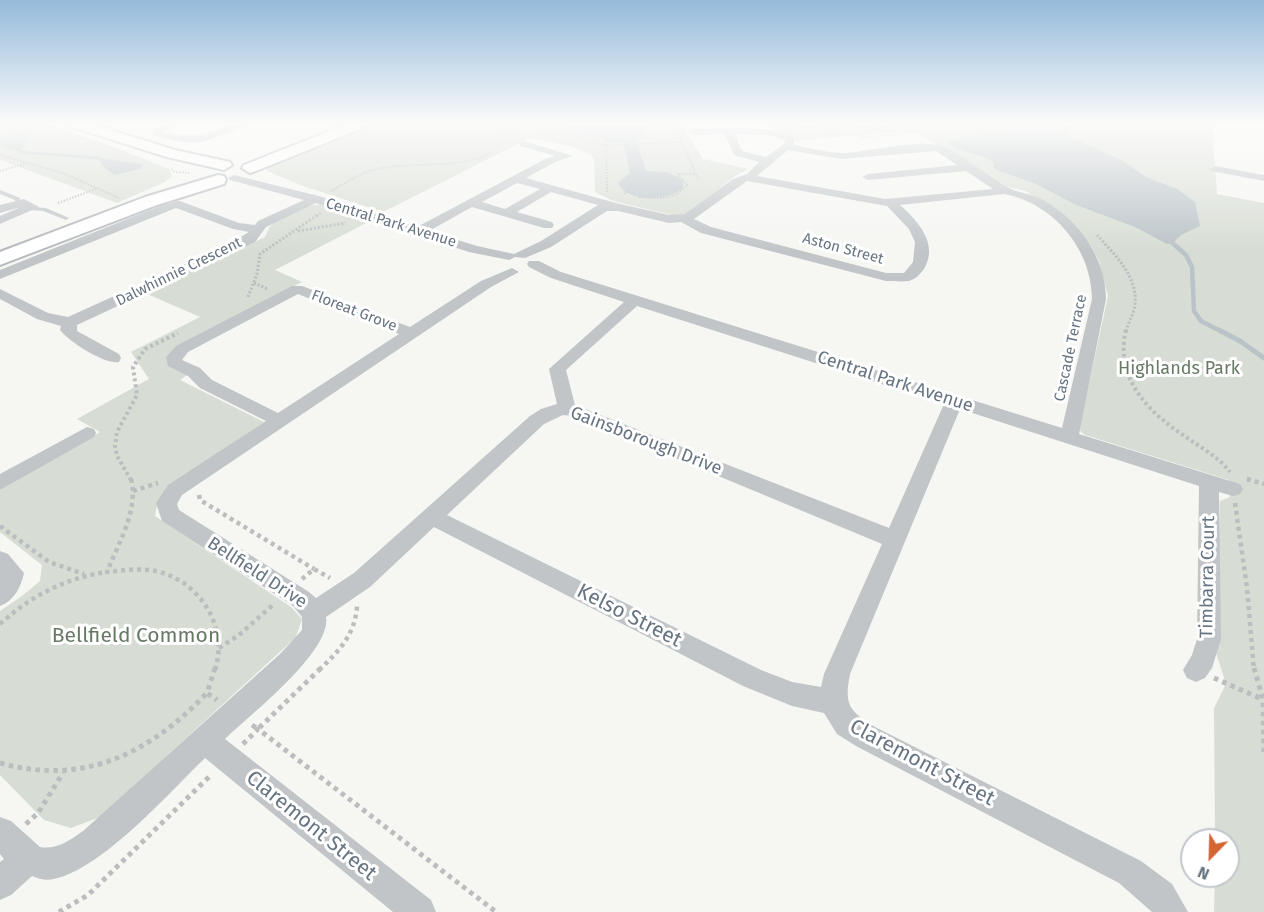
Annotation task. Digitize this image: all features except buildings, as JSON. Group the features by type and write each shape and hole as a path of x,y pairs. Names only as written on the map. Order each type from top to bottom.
{"street":[{"name":"Central Park Avenue","path":"211,167 281,192 322,199 474,249 513,265 556,275 1233,489"},
{"path":"228,172 241,167"},
{"path":"0,259 243,167"},
{"path":"419,231 539,167"},
{"path":"543,167 546,173 545,187"},
{"path":"516,179 545,187 613,199 669,219 684,219 695,214 740,179 751,177 759,167"},
{"path":"868,177 890,167"},
{"path":"963,167 969,167 1004,191"},
{"path":"1215,170 1264,178"},
{"name":"Cascade Terrace","path":"751,177 866,201 890,203 1004,191 1028,196 1065,222 1090,255 1099,282 1099,299 1069,437"},
{"path":"507,213 545,187"},
{"name":"Dalwhinnie Crescent","path":"70,322 94,313 236,246 249,239 256,229 268,220 322,199"},
{"path":"513,265 613,199"},
{"path":"0,209 28,203 36,209"},
{"path":"471,203 548,225"},
{"name":"Aston Street","path":"684,219 706,230 886,277 907,278 918,266 922,240 914,226 890,203"},
{"path":"0,275 176,204 237,226 256,229"},
{"path":"0,220 36,209"},
{"name":"Bellfield Drive","path":"11,844 39,864 62,861 94,842 304,648 316,628 314,612 301,599 176,520 167,511 166,503 175,490 513,265"},
{"name":"Floreat Grove","path":"275,280 411,333"},
{"name":"Floreat Grove","path":"280,421 207,384 194,372 173,360 182,350 297,289"},
{"path":"0,293 47,318 70,322 71,334 113,357"},
{"path":"566,409 566,396 556,369 635,300"},
{"name":"Claremont Street","path":"954,401 837,674 833,689 833,702 841,718 856,730 1130,872 1160,896 1171,912"},
{"name":"Gainsborough Drive","path":"314,612 362,580 537,420 549,412 566,409 580,412 895,540"},
{"path":"0,483 87,433"},
{"name":"Timbarra Court","path":"1196,670 1203,660 1209,639 1209,481"},
{"name":"Kelso Street","path":"430,516 752,678 792,694 833,702"},
{"path":"0,560 13,573 12,581 0,596"},
{"name":"Claremont Street","path":"204,740 412,910"},
{"path":"0,884 11,844"}],"lane":[{"path":"0,192 18,199 17,204"},
{"path":"36,209 66,218"}],"path":[{"path":"0,171 16,167"},
{"path":"41,167 65,174 97,189 146,203"},
{"path":"244,301 250,295 260,254 332,190 372,170 392,167"},
{"path":"606,167 606,190 613,199 625,196 669,196 681,192 686,187 686,182 677,174 696,174"},
{"path":"693,167 698,178"},
{"path":"625,196 633,184"},
{"path":"36,209 97,189"},
{"path":"1092,230 1123,265 1133,287 1136,305 1123,346 1126,371 1135,393 1159,418 1232,474 1247,588 1252,662 1263,699 1264,752"},
{"path":"107,572 131,507 132,480 116,454 114,445 117,433 133,406 137,393 133,367 139,356 153,344 185,330"},
{"path":"202,491 200,500 314,569"},
{"path":"0,526 49,563 65,571 85,575"},
{"path":"0,624 34,597 85,575 137,568 164,573 197,591 209,604 215,620 219,648 218,665 207,693 185,716 142,746 112,760 63,773 23,771 0,763"},
{"path":"1196,670 1263,699"},
{"path":"207,693 234,712"},
{"path":"59,912 88,895 258,729 496,912"},
{"path":"11,844 38,813 63,773"}],"green space":[{"path":"18,167 163,167 169,169 172,176 165,182 117,203"},
{"path":"473,167 383,212 303,186 267,171 267,168"},
{"path":"594,167 738,167 749,169 735,176 688,213 676,216 613,201 595,192"},
{"name":"Highlands Park","path":"972,167 1215,167 1217,194 1264,203 1264,912 1214,912 1215,888 1240,888 1240,828 1215,828 1214,708 1226,684 1216,653 1220,501 1230,497 1229,480 1085,435 1079,430 1108,296 1099,261 1091,246 1073,226 1026,191 1003,186"},
{"name":"Bellfield Common","path":"323,204 374,219 275,270 302,282 176,347 187,375 180,380 264,422 177,482 158,500 155,516 291,607 302,619 296,637 100,817 71,828 44,820 0,775 0,611 40,581 42,565 0,532 0,490 100,432 77,419 149,379 131,352 200,317 145,293 265,237 272,224 289,213"}],"shaded area":[{"path":"104,167 141,167 140,169 114,175"},
{"path":"629,167 645,167 646,171 667,172 683,180 683,188 669,195 639,197 623,190 618,183 630,173"},
{"path":"994,167 1131,167 1146,177 1177,189 1195,202 1200,226 1181,235 1173,243 1167,244 1135,227 1074,204 1036,184 994,169"}],"waterway":[{"path":"1168,239 1186,255 1192,267 1194,311 1201,321 1222,332"},
{"path":"1219,330 1264,358"}]}
